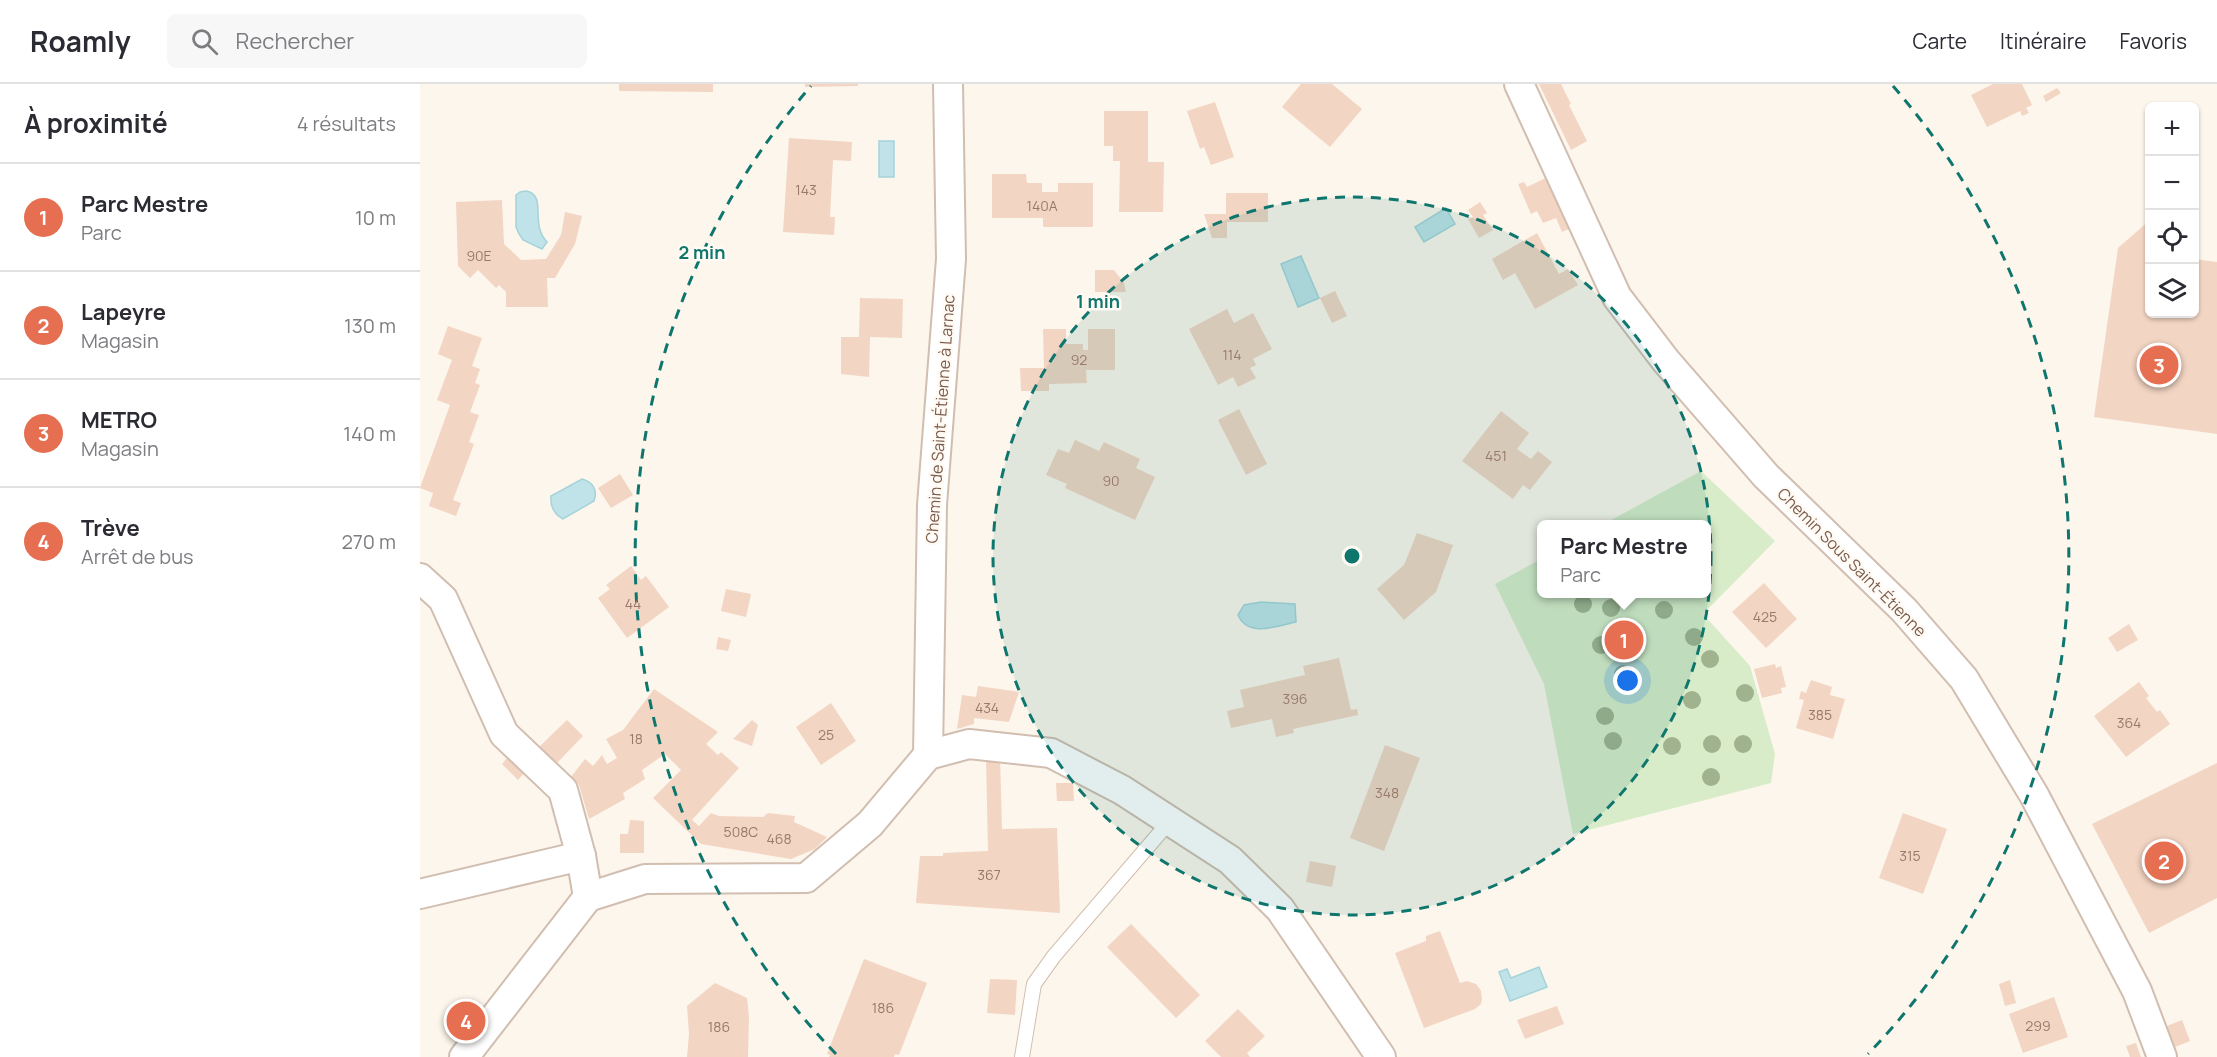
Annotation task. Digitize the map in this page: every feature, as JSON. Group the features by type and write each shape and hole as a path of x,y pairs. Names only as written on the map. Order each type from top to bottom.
{"street":[{"name":"Chemin de Saint-Étienne à Larnac","path":"928,755 932,505 951,259 948,84"},
{"name":"Chemin Sous Saint-Étienne","path":"1519,84 1617,297 1666,361 1766,476 1904,610 1964,679 2034,795 2131,981 2162,1057"},
{"path":"420,578 443,599 504,734 562,790 581,856 588,897"},
{"path":"464,1057 588,897 645,879 806,878 870,824 928,755 969,744 1051,753 1122,790 1230,860 1280,909 1381,1057"},
{"path":"420,894 581,856"}],"lane":[{"path":"1022,1057 1034,984 1054,956 1170,821"}],"green space":[{"path":"1701,471 1775,541 1703,614 1750,666 1775,754 1771,783 1573,834 1544,684 1495,584 1537,561 1537,598 1711,598 1711,520 1611,520"}],"water":[{"path":"879,141 894,141 894,177 879,177"},
{"path":"526,191 536,198 538,204 539,227 547,242 542,249 523,240 516,227 516,195"},
{"path":"1446,208 1455,224 1424,242 1415,227"},
{"path":"1301,256 1319,298 1298,307 1281,264"},
{"path":"582,479 594,487 594,501 563,519 553,510 551,496"},
{"path":"1261,602 1295,604 1296,622 1264,629 1249,626 1243,622 1238,615 1244,605"},
{"path":"1539,967 1547,987 1510,1001 1499,972 1507,969 1511,978"}],"building":[{"path":"619,84 713,84 713,92 619,91"},
{"path":"805,84 858,84 858,86 805,87"},
{"path":"1301,84 1332,84 1362,109 1330,147 1282,107"},
{"path":"1539,84 1561,84 1587,141 1571,150"},
{"path":"1993,84 2022,84 2032,105 2026,108 2029,113 2022,116 2020,111 1987,127 1971,95"},
{"path":"2057,88 2061,93 2046,102 2043,96"},
{"path":"1215,102 1234,157 1211,165 1204,147 1200,149 1187,111"},
{"path":"1104,111 1148,111 1148,162 1164,162 1163,212 1119,212 1120,161 1113,161 1113,146 1104,146"},
{"path":"789,138 852,142 851,161 833,160 830,217 835,217 834,235 783,232"},
{"path":"992,174 1026,174 1027,183 1042,183 1042,192 1058,192 1058,183 1093,183 1093,227 1043,227 1043,218 992,218"},
{"path":"1552,175 1575,226 1562,232 1556,218 1543,223 1537,211 1531,214 1518,184 1524,182 1527,187"},
{"path":"1226,193 1268,193 1268,222 1227,222 1227,238 1212,238 1204,214 1226,214"},
{"path":"502,200 504,244 521,260 546,259 561,235 565,212 582,216 575,244 555,278 547,278 548,307 506,307 506,292 499,285 496,288 478,270 470,278 458,266 456,202"},
{"path":"1480,202 1487,213 1483,215 1493,230 1479,238 1468,219 1473,217 1468,210"},
{"path":"2145,224 2145,318 2199,318 2199,260 2217,262 2217,434 2094,417 2118,248"},
{"path":"1537,233 1559,274 1568,269 1578,285 1535,309 1515,273 1503,280 1492,259"},
{"path":"1095,270 1114,270 1124,283 1126,292 1095,292"},
{"path":"1335,291 1347,316 1332,323 1320,298"},
{"path":"860,298 903,299 902,338 870,337 869,377 841,374 841,337 859,337"},
{"path":"1227,309 1234,323 1253,313 1272,349 1253,359 1256,365 1250,368 1256,378 1238,387 1233,377 1218,385 1189,329"},
{"path":"448,326 482,338 472,366 480,369 475,383 480,385 470,412 479,415 469,442 474,444 453,500 461,503 456,516 429,506 433,493 420,488 450,405 437,400 452,360 438,354"},
{"path":"1043,329 1066,329 1066,344 1083,344 1083,350 1088,350 1088,329 1115,329 1115,370 1086,370 1087,383 1049,384 1049,391 1021,391 1020,368 1044,368"},
{"path":"1239,409 1267,464 1246,475 1218,420"},
{"path":"1501,411 1529,433 1517,449 1531,459 1538,451 1552,462 1530,490 1523,485 1513,499 1462,461"},
{"path":"1075,440 1099,451 1104,442 1140,459 1136,468 1155,477 1135,520 1065,488 1067,484 1046,475 1058,449 1069,453"},
{"path":"620,474 633,495 611,508 598,488"},
{"path":"1417,533 1453,545 1436,592 1404,620 1377,589 1404,565"},
{"path":"631,566 641,580 646,576 669,607 627,638 598,598 610,589 606,585"},
{"path":"1764,583 1797,619 1766,648 1732,612"},
{"path":"726,589 751,594 746,617 721,611"},
{"path":"2129,624 2138,640 2117,652 2108,638"},
{"path":"718,637 731,640 728,651 716,649"},
{"path":"1339,658 1351,710 1357,709 1358,715 1293,729 1294,733 1276,737 1272,719 1231,728 1227,711 1244,707 1240,690 1305,675 1303,666"},
{"path":"1775,664 1776,668 1781,666 1786,687 1781,688 1782,693 1762,698 1754,669"},
{"path":"1811,680 1832,687 1830,695 1845,699 1833,739 1796,728 1804,700 1799,699 1801,691 1806,693"},
{"path":"2139,682 2149,696 2146,698 2157,712 2160,710 2170,724 2126,757 2094,716"},
{"path":"978,686 1019,692 1009,722 974,718 974,724 957,729 962,695 976,697"},
{"path":"654,689 718,732 706,744 718,755 721,752 739,768 692,820 699,826 711,813 719,816 763,817 768,813 795,816 794,822 827,837 815,849 791,859 701,844 653,798 681,770 665,754 642,770 645,779 623,793 625,799 589,819 579,785 571,777 585,759 593,766 602,755 607,764 617,758 606,739 623,730"},
{"path":"831,703 856,741 821,765 796,727"},
{"path":"567,720 583,736 556,764 539,747"},
{"path":"752,720 758,725 752,746 733,739"},
{"path":"1385,745 1420,758 1384,851 1350,838"},
{"path":"1000,755 1002,829 1057,828 1060,913 916,903 920,856 988,851 986,757"},
{"path":"508,757 524,773 518,780 502,764"},
{"path":"2217,763 2217,898 2149,933 2092,824"},
{"path":"1056,783 1073,783 1074,801 1057,801"},
{"path":"1903,813 1947,829 1923,894 1879,878"},
{"path":"630,820 644,821 644,853 620,853 620,834 628,834"},
{"path":"1310,861 1336,866 1332,887 1306,882"},
{"path":"1131,924 1200,995 1176,1018 1107,947"},
{"path":"1440,931 1460,983 1467,981 1476,984 1481,991 1482,999 1481,1004 1475,1009 1424,1028 1395,953 1426,941 1426,936"},
{"path":"864,959 927,983 899,1055 895,1054 894,1057 829,1057 830,1055 827,1054"},
{"path":"990,979 1017,980 1015,1015 987,1013"},
{"path":"2010,980 2016,1003 2005,1006 1999,984"},
{"path":"715,983 747,998 748,1057 687,1057 689,1034 687,1006"},
{"path":"2054,997 2068,1037 2023,1053 2009,1014"},
{"path":"1557,1006 1564,1024 1525,1039 1517,1020"},
{"path":"1238,1009 1265,1036 1247,1053 1250,1057 1221,1057 1205,1041"},
{"path":"2182,1020 2190,1041 2175,1047 2167,1026"},
{"path":"2136,1043 2141,1057 2130,1057 2126,1046"}],"place":[{"name":"METRO","path":"2159,365"},
{"name":"Parc Mestre","path":"1624,640"},
{"name":"Lapeyre","path":"2164,861"},
{"name":"Trève","path":"466,1021"}]}
